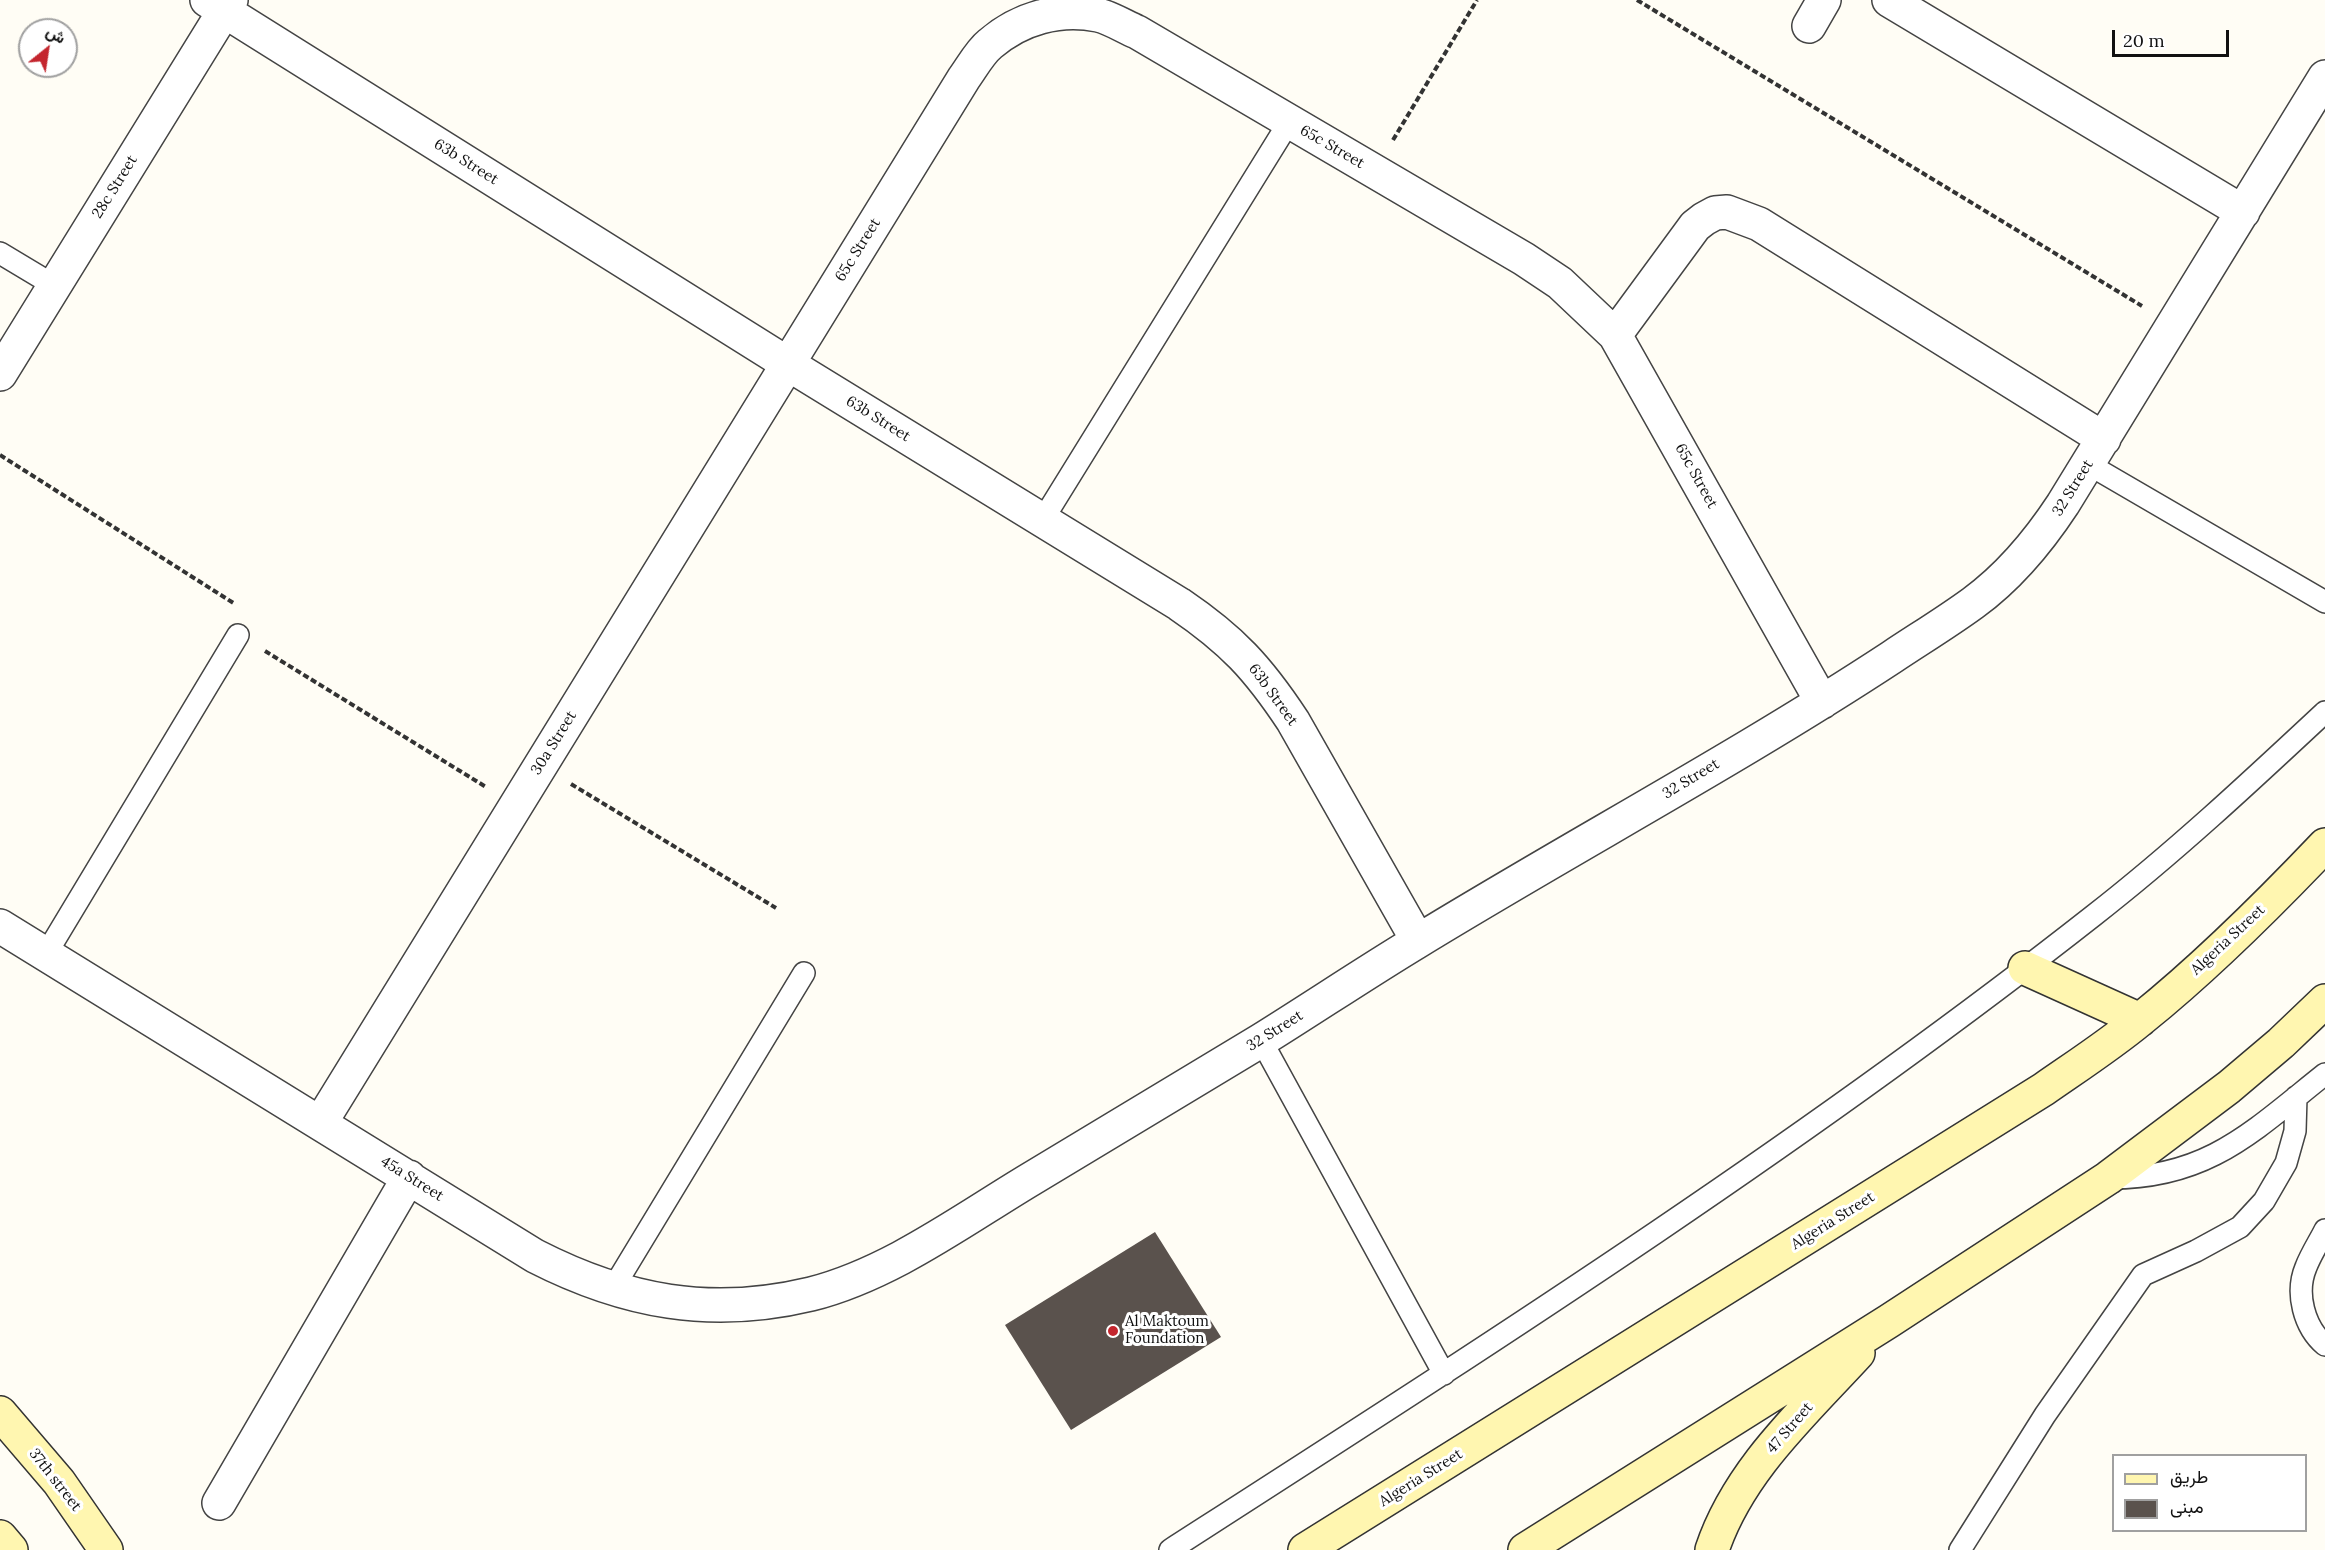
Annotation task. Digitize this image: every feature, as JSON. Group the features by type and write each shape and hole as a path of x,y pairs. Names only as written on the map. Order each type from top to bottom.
{"main road":[{"name":"Algeria Street","path":"1305,1550 2044,1089 2140,1020 2218,951 2325,845"},
{"path":"2025,968 2140,1020"},
{"path":"1525,1550 1888,1321 2108,1178 2229,1087 2325,1001"},
{"name":"47 Street","path":"1712,1550 1717,1535 1742,1489 1777,1441 1888,1321"},
{"name":"37th street","path":"0,1413 59,1482 106,1550"},
{"path":"0,1537 11,1550"}],"street":[{"path":"1889,0 2243,212"},
{"name":"28c Street","path":"0,374 221,4"},
{"name":"63b Street","path":"221,4 788,364 1213,627 1244,655 1270,686 1293,721 1418,940"},
{"name":"65c Street","path":"788,364 964,78 988,45 1022,23 1076,6 1137,32 1524,259 1560,283 1615,334 1822,702"},
{"name":"32 Street","path":"861,1278 920,1246 1261,1040 1418,940 1822,702 1973,603 2000,582 2045,532 2323,84"},
{"path":"1615,334 1695,226 1715,213 1727,212 1759,224 2096,451"},
{"name":"30a Street","path":"321,1122 788,364"},
{"name":"45a Street","path":"0,926 535,1256 573,1275 612,1290 662,1301 713,1305 753,1304 813,1293 861,1278"},
{"path":"219,1503 409,1177"}],"lane":[{"path":"1042,521 1289,122"},
{"path":"0,253 55,285"},
{"path":"2096,451 2325,602"},
{"path":"46,954 238,635"},
{"path":"1170,1550 1444,1374 1699,1205 1809,1128 2095,915 2228,802 2325,712"},
{"path":"612,1290 804,973"},
{"path":"1261,1040 1444,1374"},
{"path":"2108,1178 2138,1179 2193,1166 2245,1137 2325,1074"},
{"path":"1960,1550 2045,1415 2143,1275 2196,1251 2240,1227 2264,1201 2286,1163 2295,1131 2296,1097"},
{"path":"2325,1230 2305,1269 2301,1289 2303,1308 2310,1326 2325,1345"}],"path":[{"path":"1374,171 1477,0"},
{"path":"1637,0 2173,326"},
{"path":"541,765 776,908"}],"building":[{"name":"Al Maktoum Foundation","path":"1155,1232 1221,1337 1071,1430 1005,1325"}],"place":[{"name":"Al Maktoum Foundation","path":"1113,1331"}]}
